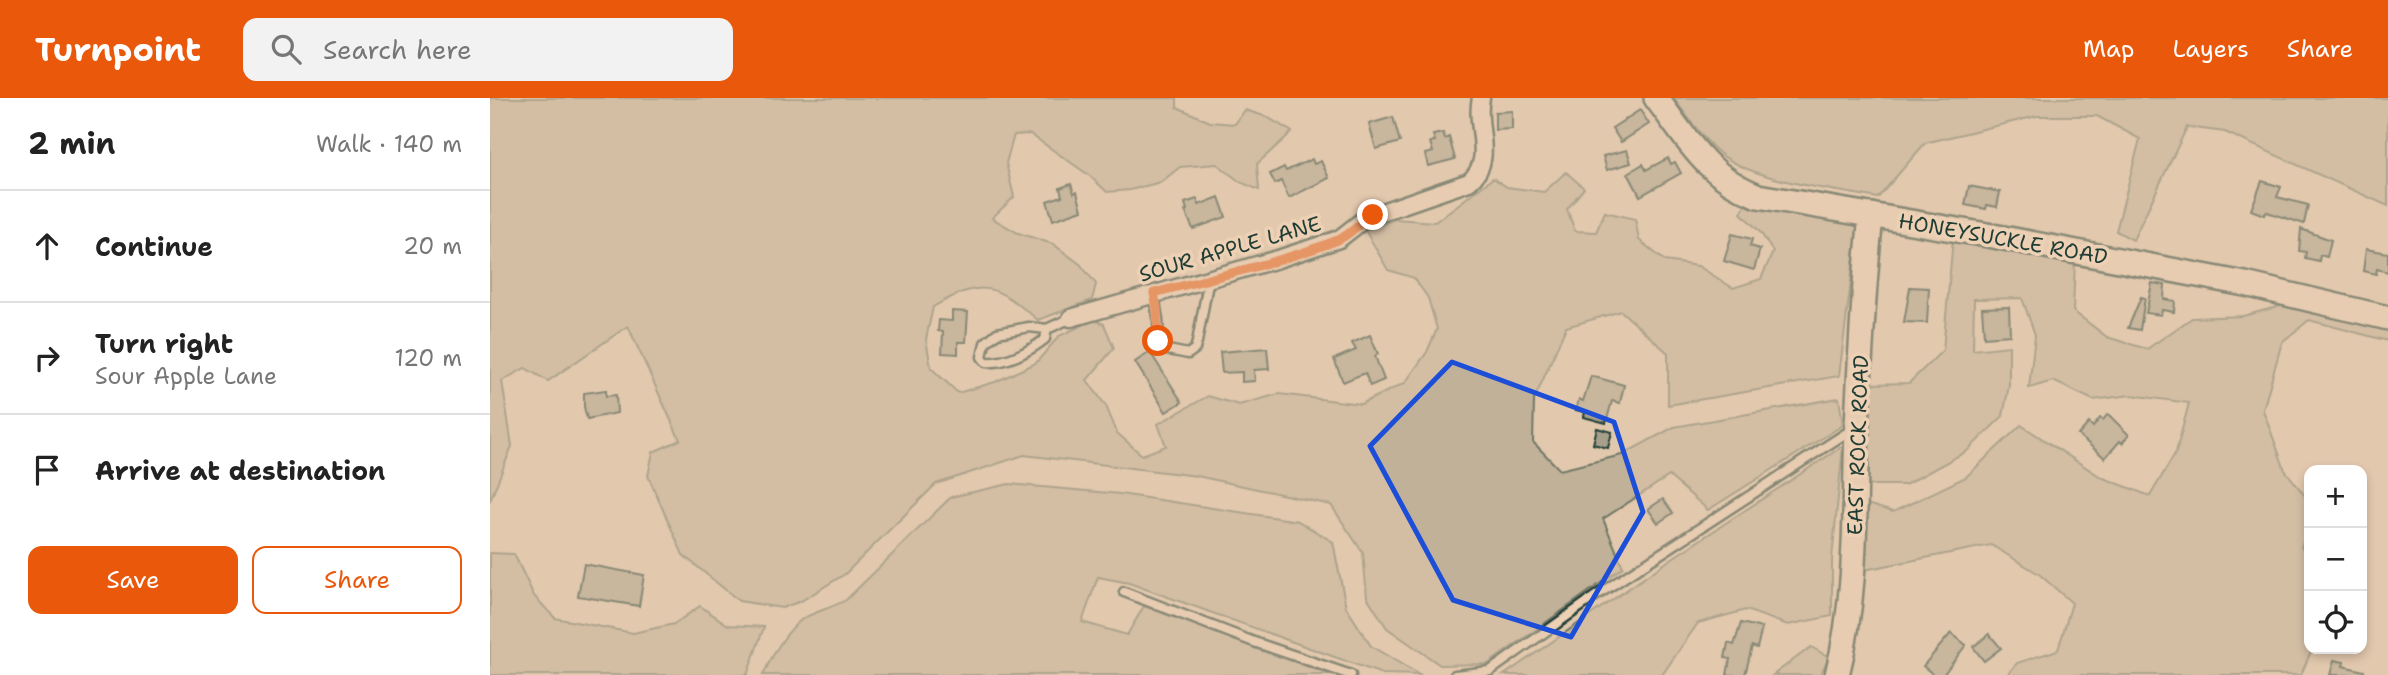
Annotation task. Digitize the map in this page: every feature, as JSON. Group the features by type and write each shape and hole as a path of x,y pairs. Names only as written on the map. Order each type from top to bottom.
{"street":[{"name":"SOUR APPLE LANE","path":"1071,318 1339,239 1373,215 1469,182 1477,175 1483,160 1481,98"},
{"name":"HONEYSUCKLE ROAD","path":"1656,98 1710,169 1739,189 1765,198 2245,284 2388,318"},
{"name":"EAST ROCK ROAD","path":"1837,675 1849,624 1854,567 1857,426 1871,215"}],"lane":[{"path":"1154,293 1158,341 1168,350 1188,354 1195,349 1197,342 1209,278"},
{"path":"1047,329 1045,339 1023,352 994,363 986,362 982,357 985,343 997,333 1029,327 1047,329 1071,318"},
{"path":"1455,675 1490,671 1597,595 1857,426"},
{"path":"1124,592 1254,642 1351,675"}],"highlighted area":[{"path":"1452,362 1614,422 1643,512 1571,637 1453,600 1370,446"}],"shaded area":[{"path":"490,98 1177,98 1177,107 1210,122 1235,124 1245,110 1267,117 1292,132 1257,164 1259,190 1240,182 1217,164 1180,167 1161,182 1130,190 1107,192 1090,176 1030,134 1014,135 1006,163 1014,197 992,218 1018,233 1053,244 1080,264 1096,284 1092,300 1038,320 1011,299 989,289 965,291 933,307 926,339 931,368 958,393 995,382 1036,363 1059,336 1094,320 1104,324 1114,348 1087,380 1106,406 1117,433 1142,455 1166,446 1158,424 1208,396 1239,405 1279,394 1361,404 1405,383 1427,352 1437,329 1428,298 1414,278 1388,270 1365,230 1395,219 1435,222 1493,178 1507,187 1544,192 1566,172 1584,188 1567,209 1575,231 1596,232 1605,212 1635,219 1639,240 1665,261 1698,266 1733,288 1761,279 1773,252 1761,233 1741,213 1747,203 1858,226 1839,376 1668,405 1668,353 1621,311 1566,327 1534,400 1533,442 1560,470 1622,455 1674,427 1839,398 1843,425 1708,510 1669,476 1603,519 1623,567 1488,664 1440,665 1387,628 1367,597 1363,553 1331,505 1197,476 1024,455 936,484 845,574 801,601 782,608 739,601 683,555 648,476 653,452 680,440 628,326 548,381 525,368 502,381 512,446 490,501"},
{"path":"1673,98 2388,98 2388,206 2225,132 2187,127 2133,240 2116,231 2140,139 2097,116 2037,116 1925,143 1878,198 1794,183 1751,171 1718,152"},
{"path":"1953,238 2075,260 2073,311 2107,337 2147,349 2192,318 2243,316 2284,305 2388,329 2388,341 2309,320 2282,342 2263,410 2285,470 2304,495 2304,541 2301,547 2304,550 2304,654 2310,654 2301,675 2007,675 2017,663 2058,650 2072,603 2039,574 1991,545 1864,570 1867,504 1893,512 1966,477 2021,425 2101,477 2150,496 2176,452 2189,403 2131,395 2093,400 2053,381 2029,388 2035,335 2022,298 1974,299 1973,350 2009,346 2009,385 2003,416 1967,451 1905,485 1865,485 1869,384 1909,383 1943,350"},
{"path":"1843,446 1832,559 1832,616 1788,625 1746,610 1698,623 1662,675 1504,675 1671,559"},
{"path":"1009,484 1120,494 1298,521 1333,542 1346,607 1371,646 1419,675 1382,674 1129,583 1098,577 1082,622 1127,635 1144,606 1330,675 763,675 779,645 795,625 805,617 846,600 951,497"},
{"path":"490,553 514,554 534,596 555,618 633,633 674,624 700,606 728,625 764,627 747,675 490,675"},
{"path":"1811,647 1829,657 1820,675 1773,675"}],"building":[{"path":"1640,110 1649,124 1621,142 1612,128"},
{"path":"1512,111 1512,129 1495,130 1495,112"},
{"path":"1393,117 1400,142 1376,149 1369,124"},
{"path":"1443,133 1445,139 1449,137 1455,159 1428,166 1425,154 1433,152 1430,142 1435,141 1433,135"},
{"path":"1627,150 1631,163 1607,170 1603,156"},
{"path":"1668,158 1671,164 1675,162 1681,173 1640,196 1628,173 1643,164 1646,170"},
{"path":"1312,159 1314,164 1321,161 1329,178 1289,198 1281,181 1275,184 1270,174 1284,167 1286,171"},
{"path":"2262,181 2281,187 2277,197 2308,205 2304,224 2267,212 2264,215 2251,210"},
{"path":"1071,184 1074,193 1077,192 1082,210 1053,220 1047,201 1062,196 1060,188"},
{"path":"1969,186 2000,192 1997,207 1987,205 1986,209 1965,205"},
{"path":"1219,197 1226,217 1193,229 1185,211 1185,203 1197,199 1199,205"},
{"path":"2301,229 2331,240 2327,257 2320,255 2319,261 2305,258 2306,252 2299,251"},
{"path":"1732,234 1752,239 1750,246 1760,249 1754,270 1724,261"},
{"path":"2366,249 2388,253 2388,272 2377,269 2376,274 2363,271"},
{"path":"2152,283 2165,285 2164,299 2175,301 2174,312 2162,310 2161,315 2146,313"},
{"path":"1910,287 1929,288 1927,323 1904,322"},
{"path":"2141,297 2145,298 2140,330 2128,328"},
{"path":"2009,307 2010,335 1984,337 1982,308"},
{"path":"952,311 968,312 966,342 958,342 958,354 942,353 943,332 938,331 939,320 952,321"},
{"path":"1370,335 1384,380 1370,386 1365,373 1343,382 1334,359 1356,350 1352,343"},
{"path":"1267,348 1269,369 1254,370 1255,381 1242,382 1242,372 1222,373 1220,352"},
{"path":"1150,352 1182,402 1166,412 1135,362"},
{"path":"1591,376 1624,385 1620,403 1612,401 1606,423 1584,417 1585,412 1576,410 1579,399 1583,401"},
{"path":"606,390 606,396 616,395 617,413 587,419 584,393"},
{"path":"2108,414 2129,435 2105,458 2078,435 2089,423 2093,427 2100,418 2103,420"},
{"path":"1597,428 1612,432 1608,448 1593,444"},
{"path":"1663,499 1673,513 1658,523 1648,509"},
{"path":"584,564 644,575 639,606 578,596"},
{"path":"1741,623 1762,628 1757,648 1752,646 1745,675 1727,675 1730,659 1725,658 1728,643 1734,645"},
{"path":"1951,633 1966,645 1943,675 1934,675 1923,666"},
{"path":"1989,634 2001,648 1984,661 1973,647"},
{"path":"2334,660 2344,662 2343,666 2364,671 2363,675 2330,675"}],"route":[{"path":"1158,341 1154,293 1278,260 1339,239 1373,215"}]}
